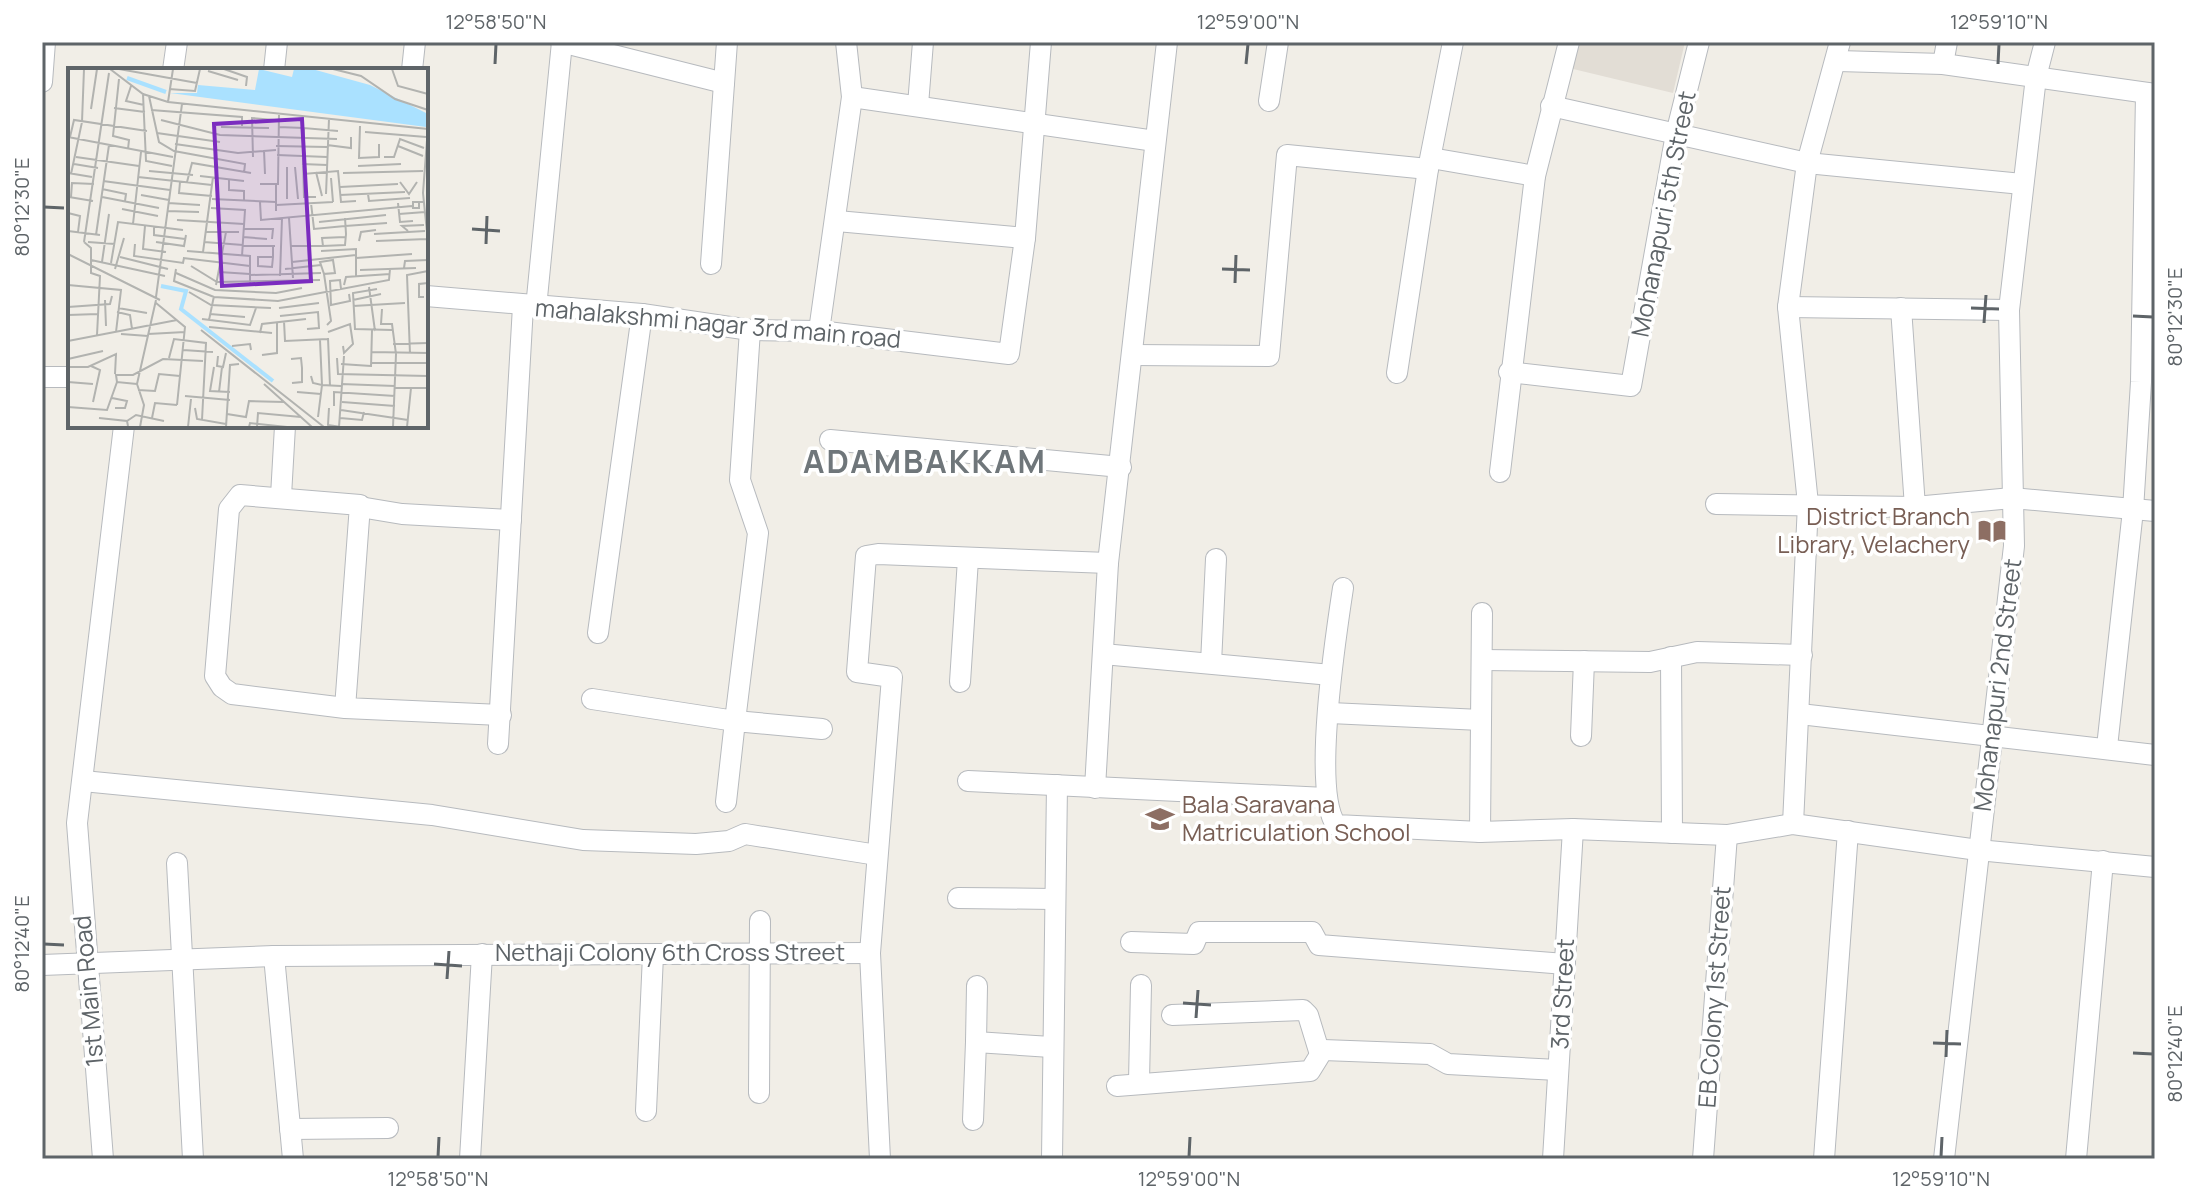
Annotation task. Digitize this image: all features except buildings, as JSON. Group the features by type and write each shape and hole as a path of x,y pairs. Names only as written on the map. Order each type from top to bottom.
{"street":[{"path":"42,82 45,42"},
{"path":"173,68 177,42"},
{"path":"274,68 277,42"},
{"path":"412,68 415,42"},
{"path":"498,744 511,520 529,307 561,42 724,83"},
{"path":"711,264 727,42"},
{"path":"819,331 837,221 852,97 846,42"},
{"path":"918,105 923,42"},
{"path":"837,221 1025,238 1041,42"},
{"path":"1095,788 1108,563 1167,42"},
{"path":"1269,101 1278,42"},
{"path":"1397,373 1430,163 1453,42"},
{"path":"1500,472 1509,372 1535,176 1569,42"},
{"name":"Mohanapuri 5th Street","path":"1509,372 1631,386 1676,134 1699,42"},
{"path":"1943,64 1947,42"},
{"name":"Mohanapuri 2nd Street","path":"1944,1159 2014,546 2009,310 2036,77 2045,42"},
{"path":"1793,824 1808,504 1788,307 1807,163 1839,52 2150,94 2148,383 2107,747"},
{"path":"852,97 1155,141"},
{"path":"1551,106 1807,163 2022,184"},
{"path":"1132,355 1269,356 1287,155 1430,163 1535,176"},
{"name":"mahalakshmi nagar 3rd main road","path":"428,296 642,314 750,330 819,331 1009,354 1025,238"},
{"path":"1788,307 2009,310"},
{"path":"1901,308 1915,507"},
{"path":"598,633 642,314"},
{"path":"726,802 758,533 740,480 750,330"},
{"path":"42,377 68,377"},
{"name":"1st Main Road","path":"103,1159 77,823 124,428"},
{"path":"281,496 285,428"},
{"path":"830,440 1121,467"},
{"path":"501,715 345,708 232,694 222,687 215,676 229,509 240,495 281,496 402,514 511,520"},
{"path":"1716,504 1915,507 2012,498 2155,511"},
{"path":"345,708 360,507"},
{"path":"880,1159 870,953 892,677 857,672 866,556 1108,563"},
{"path":"960,682 968,559"},
{"path":"1211,663 1216,559"},
{"path":"1343,588 1331,675 1326,798 1336,825 1480,832 1573,829 1727,835 1793,824 1978,850 2155,867"},
{"path":"1480,832 1482,613"},
{"path":"1482,660 1650,662 1697,652 1802,655"},
{"path":"1103,654 1331,675"},
{"path":"1671,657 1672,833"},
{"path":"1581,736 1584,661"},
{"path":"592,699 735,721 822,729"},
{"path":"1330,713 1481,720"},
{"path":"1800,714 2107,747 2155,755"},
{"path":"83,781 432,815 583,840 696,844 729,841 745,834 877,855"},
{"path":"968,781 1326,798"},
{"path":"1052,1159 1051,1047 1057,785"},
{"name":"3rd Street","path":"1553,1159 1573,829"},
{"path":"1824,1159 1848,831"},
{"name":"EB Colony 1st Street","path":"1703,1159 1727,835"},
{"path":"2076,1159 2103,861"},
{"path":"177,863 193,1159"},
{"path":"958,898 1054,899"},
{"path":"759,1093 760,921"},
{"path":"1131,942 1194,944 1199,932 1312,932 1319,945 1565,964"},
{"name":"Nethaji Colony 6th Cross Street","path":"42,965 274,956 870,953"},
{"path":"470,1159 482,954"},
{"path":"646,1111 653,955"},
{"path":"274,956 293,1159"},
{"path":"1139,1082 1141,985"},
{"path":"973,1120 977,986"},
{"path":"1117,1086 1310,1071 1319,1051 1308,1015 1303,1010 1172,1015"},
{"path":"976,1042 1051,1047"},
{"path":"1319,1051 1430,1054 1448,1064 1558,1070"},
{"path":"290,1129 388,1128"}],"shaded area":[{"path":"1575,42 1685,42 1673,93 1569,68"}],"place":[{"name":"District Branch Library, Velachery","path":"1992,531"},
{"name":"Bala Saravana Matriculation School","path":"1160,819"}],"district":[{"name":"ADAMBAKKAM","path":"925,462"}]}
